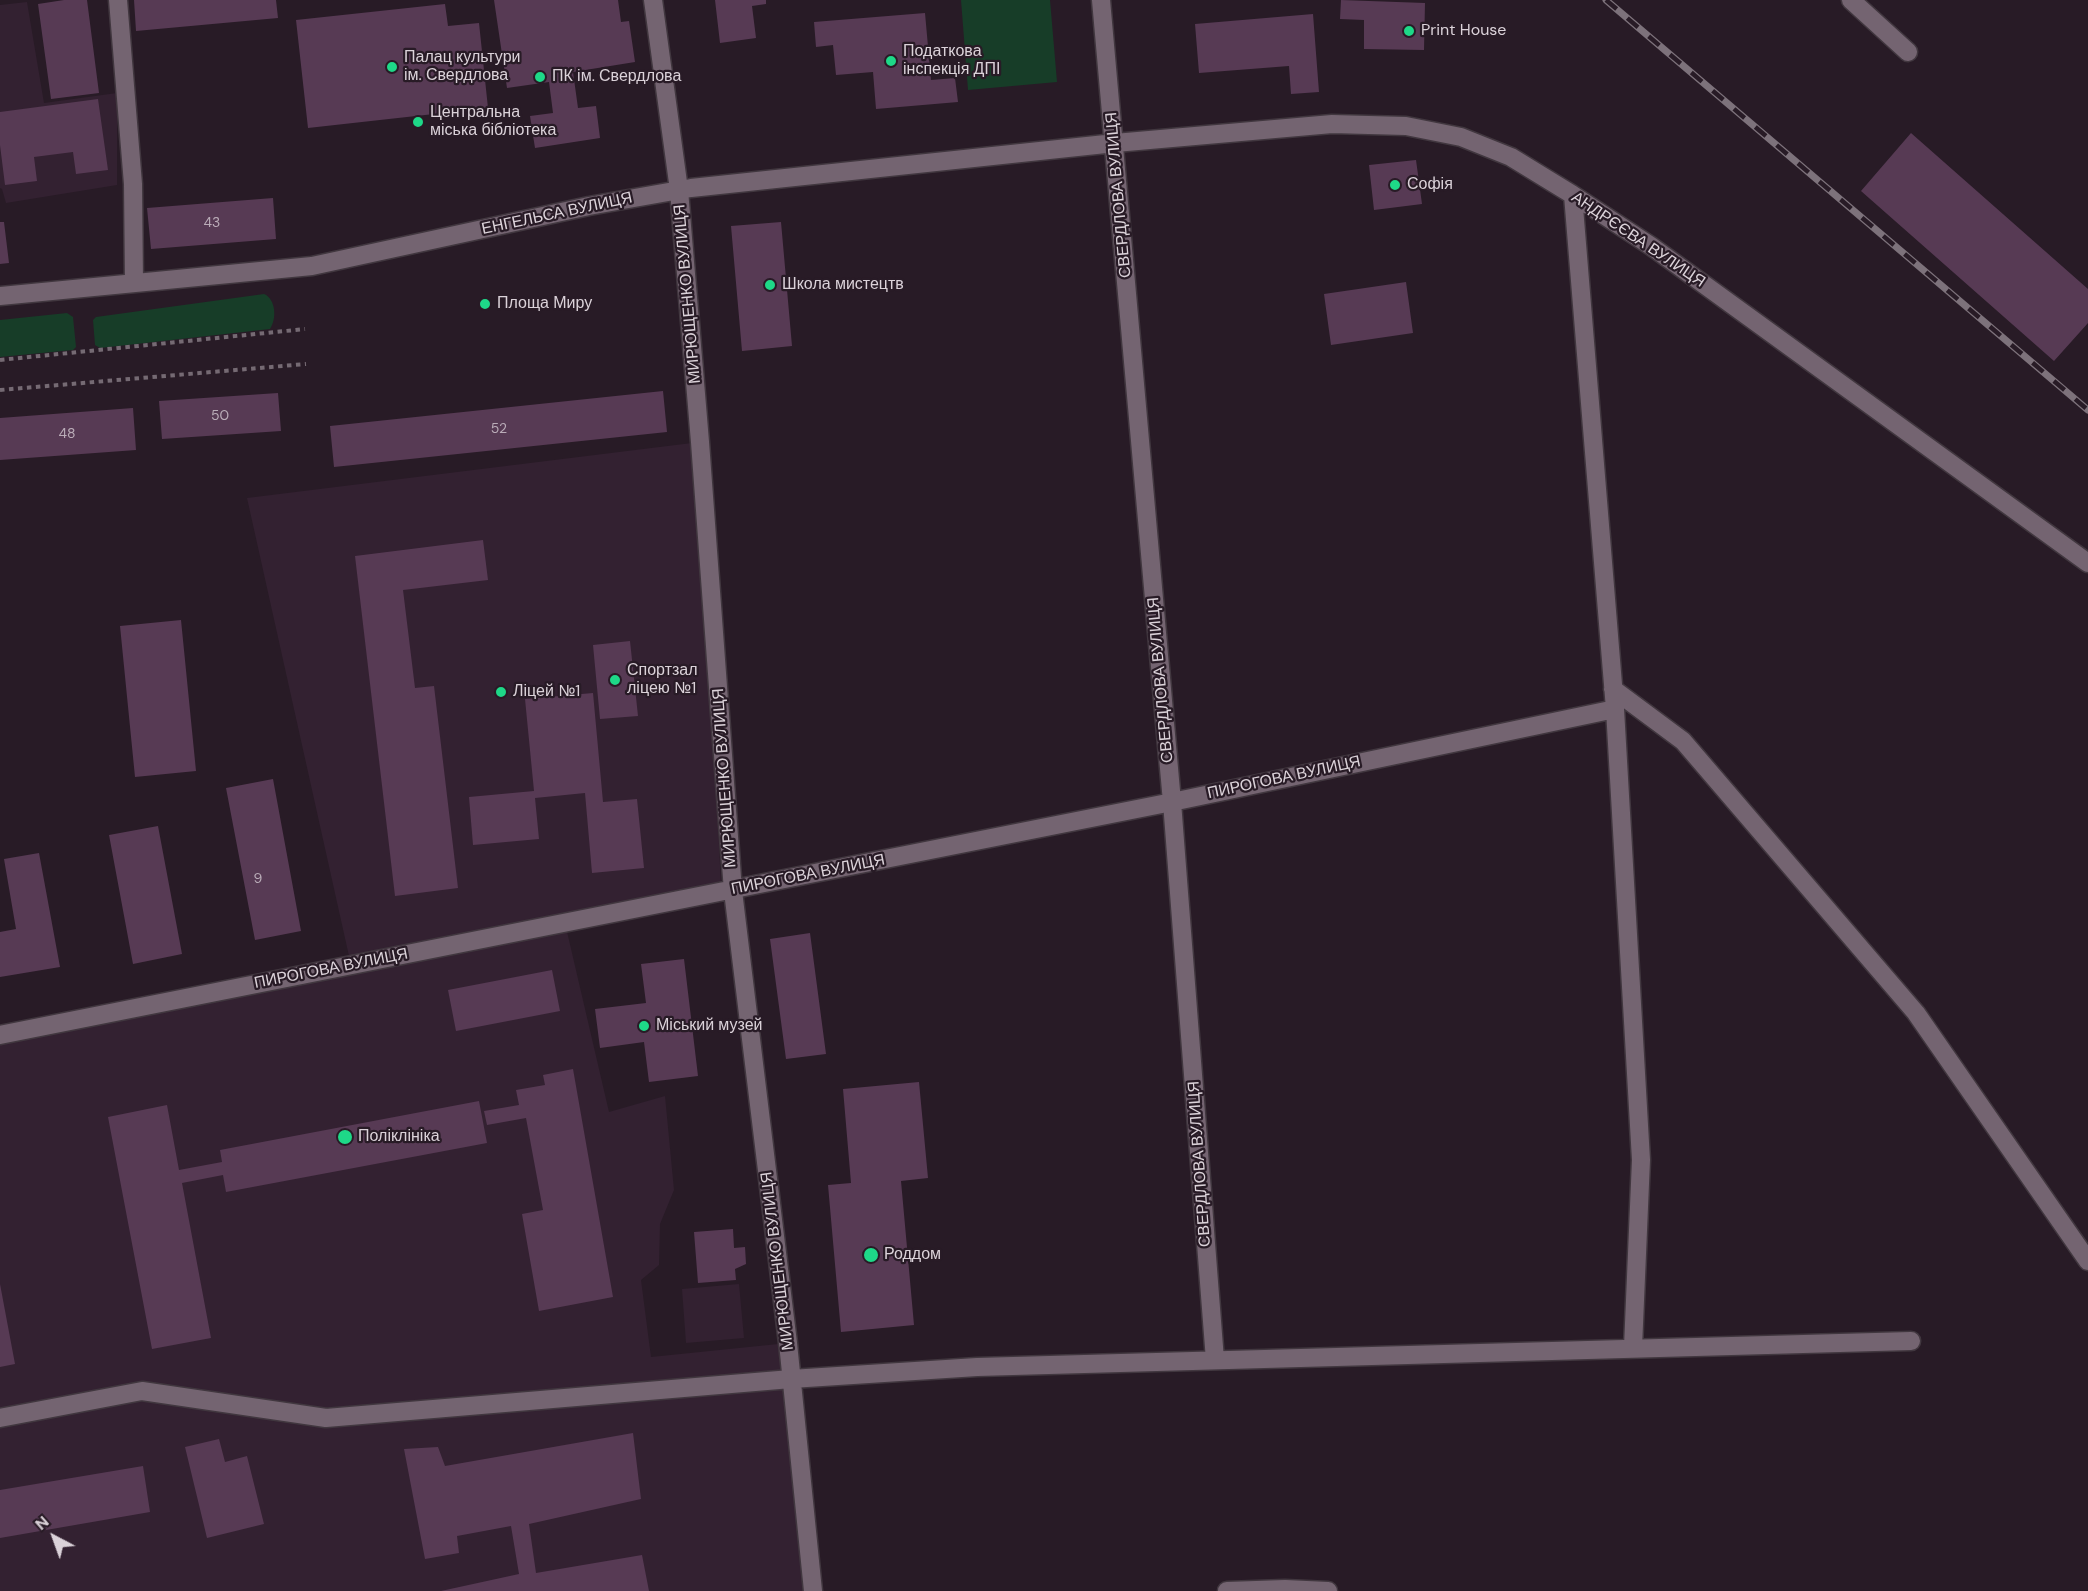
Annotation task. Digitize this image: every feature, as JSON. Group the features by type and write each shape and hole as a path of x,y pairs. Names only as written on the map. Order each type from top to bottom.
{"street":[{"path":"118,0 133,184 134,283"},
{"name":"МИРЮЩЕНКО ВУЛИЦЯ","path":"653,0 679,190 733,891 791,1379 813,1591"},
{"name":"СВЕРДЛОВА ВУЛИЦЯ","path":"1101,0 1172,802 1215,1360"},
{"path":"1851,0 1908,52"},
{"name":"АНДРЄЄВА ВУЛИЦЯ","path":"1115,143 1332,124 1406,126 1461,136 1511,157 1651,246 2088,563"},
{"name":"ЕНГЕЛЬСА ВУЛИЦЯ","path":"0,296 312,266 600,204 679,190 1115,143"},
{"path":"1573,195 1615,709 1641,1160 1633,1347"},
{"path":"1613,689 1683,741 1916,1013 2088,1261"},
{"name":"ПИРОГОВА ВУЛИЦЯ","path":"0,1035 688,898 733,891 1615,709"},
{"path":"0,1418 142,1391 326,1418 791,1379 977,1367 1911,1341"},
{"path":"1227,1591 1285,1589 1329,1591"}],"path":[{"path":"0,360 305,329"},
{"path":"0,390 306,364"}],"shaded area":[{"path":"27,2 44,103 117,93 117,185 6,203 0,188 0,5"},
{"path":"700,442 721,886 565,923 609,1112 665,1096 674,1190 660,1224 659,1265 641,1280 651,1357 788,1343 813,1591 0,1591 0,1034 351,965 247,498"},
{"path":"739,1284 744,1338 686,1343 682,1289"}],"green space":[{"path":"961,0 1050,0 1057,82 968,90"},
{"path":"264,294 271,300 274,310 274,320 270,329 100,348 95,345 93,320 96,317"},
{"path":"67,313 73,317 76,347 73,350 0,357 0,320"}],"building":[{"path":"64,0 87,0 99,93 51,99 38,4"},
{"path":"134,0 276,0 278,18 136,31"},
{"name":"ПК ім. Свердлова","path":"494,0 618,0 621,22 629,21 635,62 573,72 578,108 596,106 600,138 535,148 530,116 553,113 549,82 507,88"},
{"path":"715,0 766,0 766,4 752,6 756,38 720,43"},
{"path":"1341,0 1425,3 1424,50 1364,49 1364,20 1340,19"},
{"name":"Палац культури ім. Свердлова","path":"445,4 448,26 479,23 488,108 308,128 296,20"},
{"path":"925,13 931,80 955,78 958,102 876,109 873,72 836,75 833,45 816,47 814,22"},
{"path":"1313,14 1319,92 1291,94 1289,66 1199,73 1195,24"},
{"path":"98,99 108,170 76,174 73,152 34,157 37,181 5,185 0,145 0,112"},
{"path":"1911,133 2088,289 2088,323 2054,361 1861,191"},
{"name":"Софія","path":"1416,160 1422,204 1374,210 1369,165"},
{"path":"273,198 276,239 151,249 147,208"},
{"path":"0,222 4,222 9,263 0,264"},
{"path":"781,222 792,346 742,351 731,226"},
{"path":"1406,282 1413,333 1331,345 1324,294"},
{"path":"663,391 667,432 334,467 330,426"},
{"path":"278,393 281,431 162,439 159,401"},
{"path":"133,408 136,450 0,460 0,418"},
{"path":"483,540 488,580 403,590 415,688 434,686 458,888 395,896 355,556"},
{"path":"181,620 196,771 135,777 120,626"},
{"name":"Спортзал ліцею №1","path":"630,641 638,716 600,719 593,645"},
{"path":"593,693 603,802 637,799 644,868 592,873 585,793 535,798 539,839 473,845 469,797 534,791 525,699"},
{"path":"273,779 301,931 255,940 226,788"},
{"path":"158,826 182,954 133,964 109,835"},
{"path":"39,853 60,967 0,977 0,932 16,929 4,859"},
{"path":"810,933 826,1054 786,1059 770,939"},
{"name":"Міський музей","path":"684,959 698,1076 649,1082 644,1042 600,1048 595,1009 646,1003 641,964"},
{"path":"552,970 560,1011 456,1031 448,990"},
{"path":"573,1069 613,1297 539,1311 522,1214 543,1210 526,1118 487,1125 484,1111 519,1105 516,1090 545,1085 543,1075"},
{"name":"Роддом","path":"919,1082 928,1178 901,1181 914,1325 841,1332 828,1185 851,1183 843,1089"},
{"path":"479,1101 487,1143 226,1192 223,1175 182,1183 211,1338 152,1349 108,1117 167,1105 179,1170 222,1162 220,1150"},
{"path":"733,1229 734,1248 745,1247 746,1264 735,1269 736,1280 698,1283 694,1232"},
{"path":"0,1284 15,1364 0,1367"},
{"path":"633,1433 641,1499 529,1524 536,1573 642,1555 649,1591 441,1591 519,1574 511,1526 457,1536 459,1553 425,1559 404,1449 438,1447 445,1466"},
{"path":"219,1439 225,1462 247,1456 264,1524 207,1538 185,1447"},
{"path":"143,1466 150,1512 0,1538 0,1490"}],"railway":[{"path":"1606,0 2088,410"}],"place":[{"name":"Print House","path":"1409,31"},
{"name":"Податкова інспекція ДПІ","path":"891,61"},
{"name":"Палац культури ім. Свердлова","path":"392,67"},
{"name":"ПК ім. Свердлова","path":"540,77"},
{"name":"Центральна міська бібліотека","path":"418,122"},
{"name":"Софія","path":"1395,185"},
{"name":"Школа мистецтв","path":"770,285"},
{"name":"Площа Миру","path":"485,304"},
{"name":"Спортзал ліцею №1","path":"615,680"},
{"name":"Ліцей №1","path":"501,692"},
{"name":"Міський музей","path":"644,1026"},
{"name":"Поліклініка","path":"345,1137"},
{"name":"Роддом","path":"871,1255"}]}
